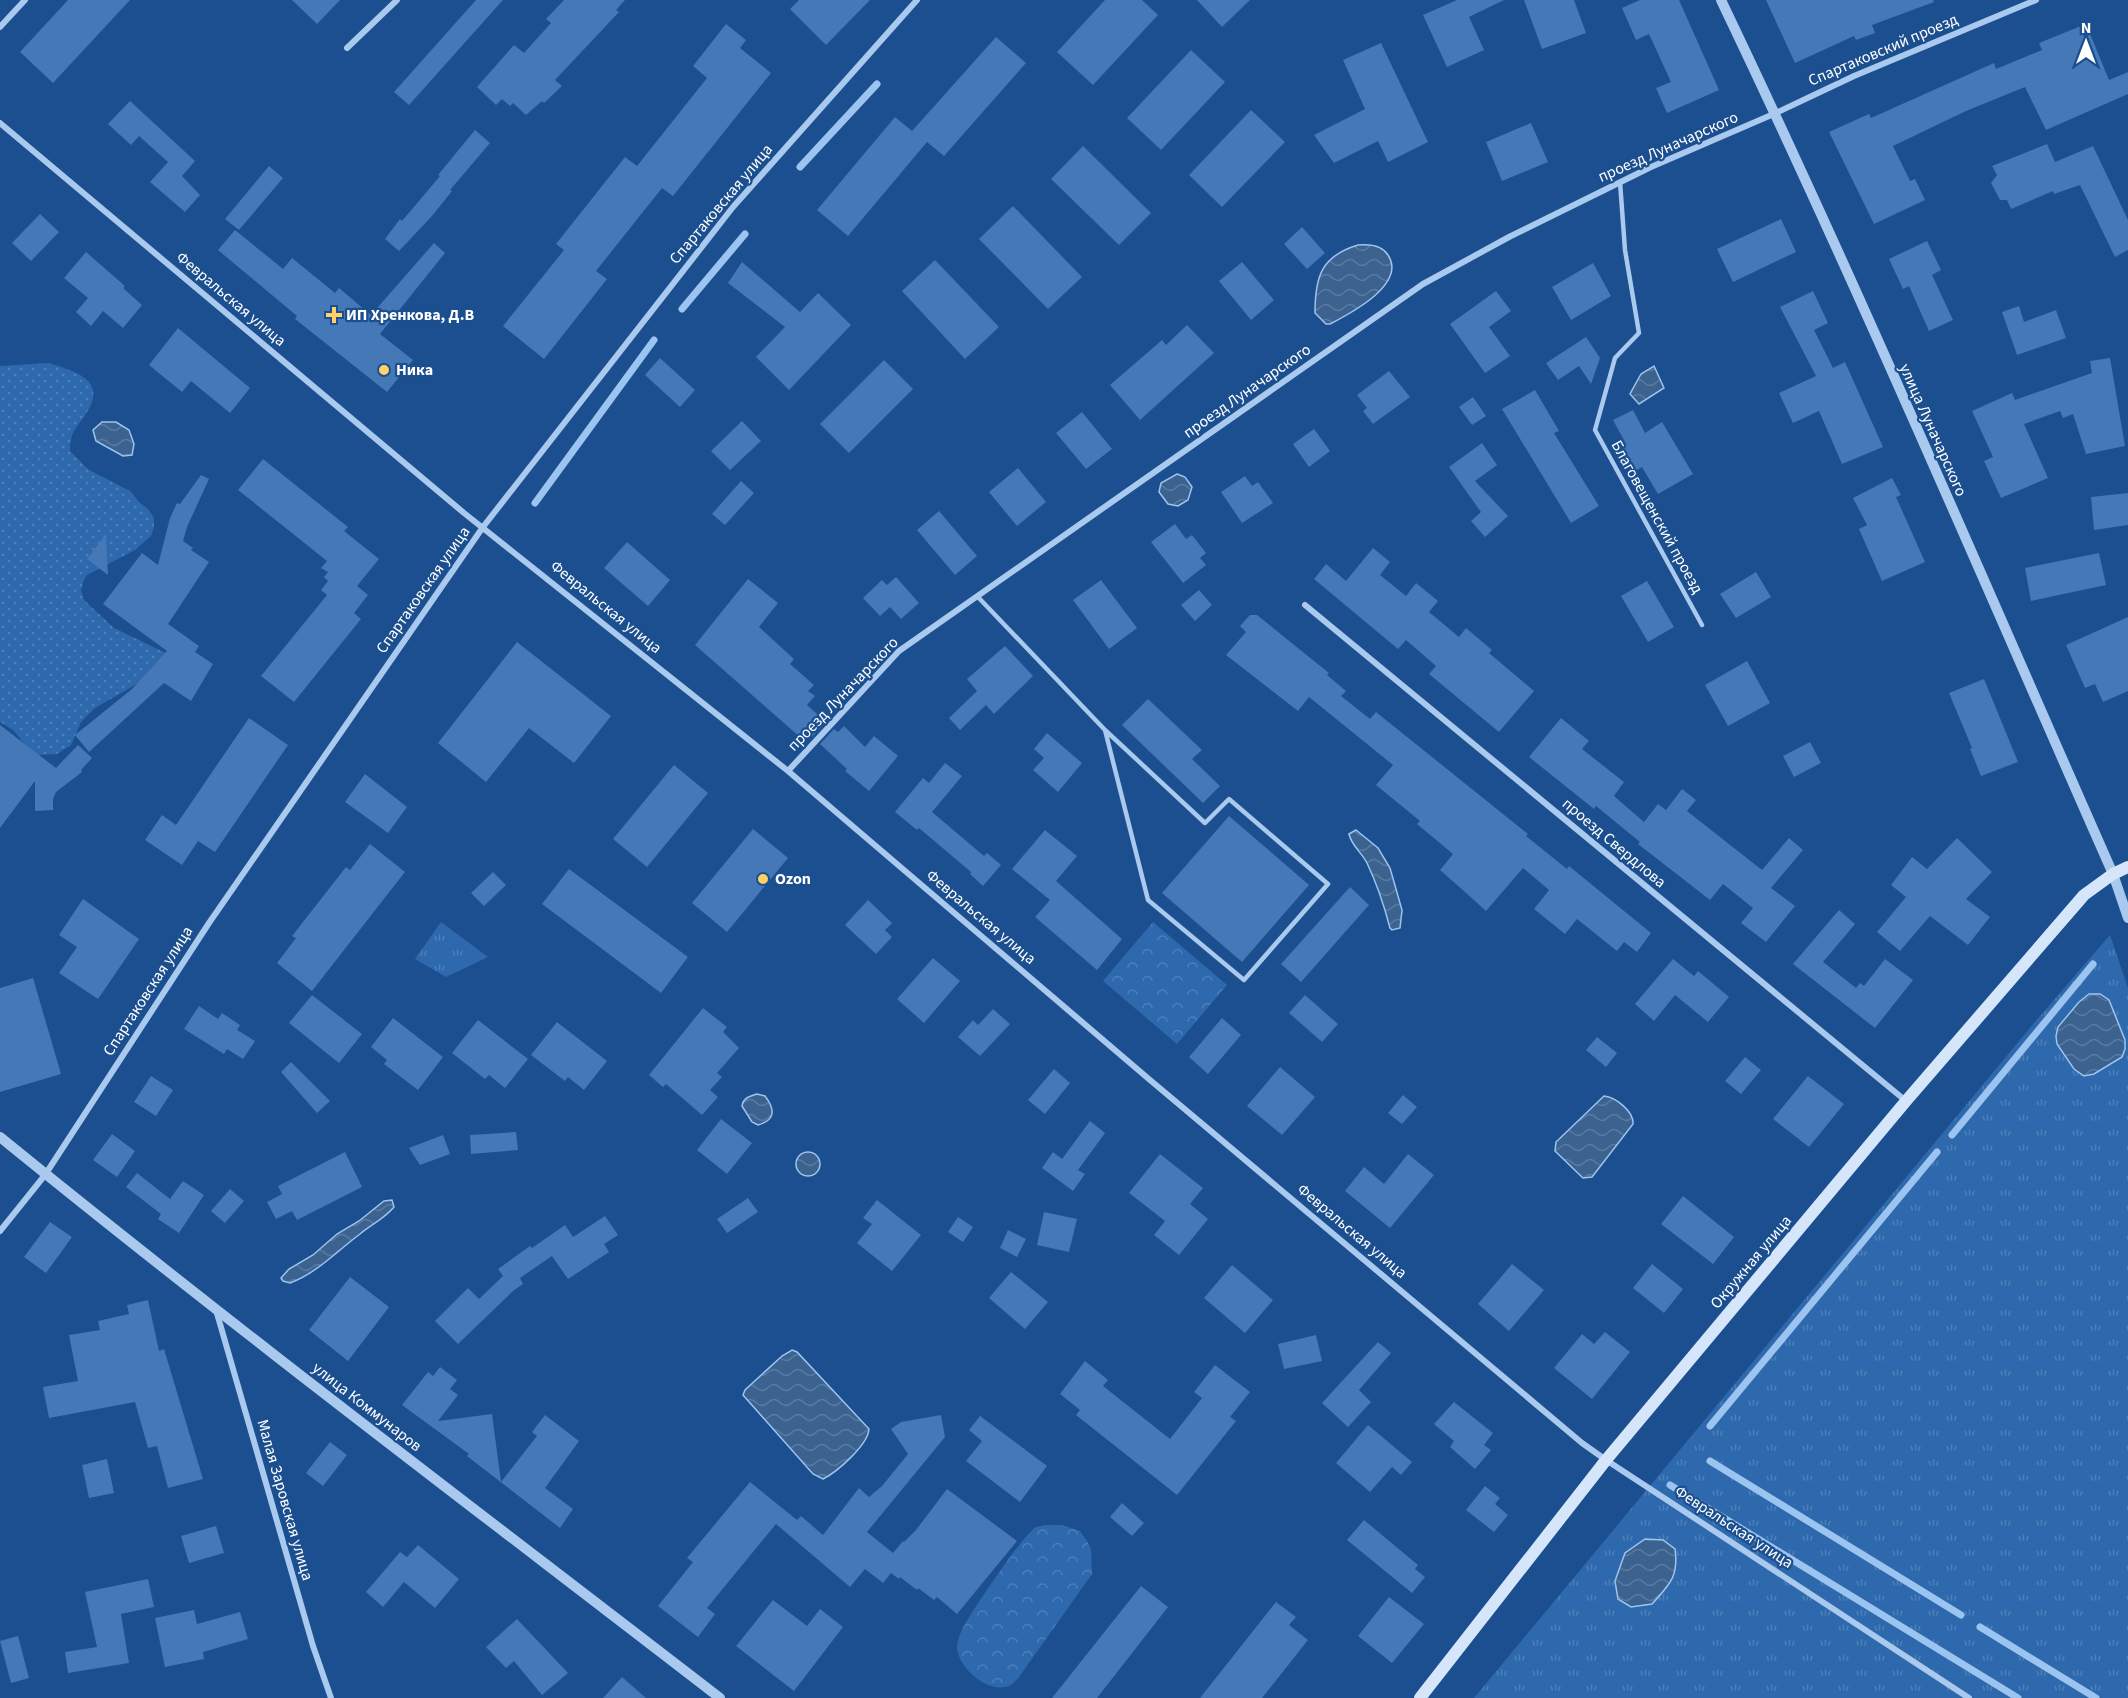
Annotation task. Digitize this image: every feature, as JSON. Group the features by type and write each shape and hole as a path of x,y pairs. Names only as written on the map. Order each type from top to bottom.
{"main road":[{"name":"Окружная улица","path":"1420,1698 1606,1461 1906,1101 2084,895 2113,874 2128,867"}],"street":[{"path":"0,27 25,0"},
{"path":"347,48 397,0"},
{"name":"Спартаковская улица","path":"0,1231 45,1175 209,923 483,527 733,207 917,0"},
{"name":"улица Луначарского","path":"1721,0 1776,113 2113,874 2128,918"},
{"name":"Спартаковский проезд","path":"1776,113 1854,76 2036,0"},
{"name":"проезд Луначарского","path":"788,771 899,651 1423,284 1509,237 1620,182 1776,113"},
{"name":"Февральская улица","path":"0,123 483,527 788,771 1150,1080 1582,1443 1606,1461 1969,1698"},
{"name":"проезд Свердлова","path":"1305,605 1906,1101"},
{"name":"улица Коммунаров","path":"0,1137 215,1309 720,1698"},
{"name":"Малая Заровская улица","path":"215,1309 309,1634 330,1698"}],"lane":[{"name":"Благовещенский проезд","path":"1620,182 1625,250 1639,333 1615,358 1595,430 1702,625"},
{"path":"977,596 1105,730 1205,823 1229,799 1328,884 1244,980 1148,900 1105,730"}],"green space":[{"path":"49,363 85,378 91,384 93,392 87,412 73,434 70,451 89,470 130,491 154,518 151,536 135,550 87,575 81,591 84,600 114,628 168,654 140,682 95,708 81,722 71,745 57,754 36,755 13,730 0,722 0,366"},
{"path":"441,922 488,957 446,977 415,959"},
{"path":"1153,922 1227,985 1177,1044 1103,981"},
{"path":"2110,935 2128,988 2128,1698 1474,1698 2034,1023"},
{"path":"1062,1525 1080,1531 1091,1549 1092,1574 1017,1680 1009,1686 992,1686 975,1677 962,1662 957,1646 960,1635 978,1603 1020,1544 1036,1527"}],"water":[{"path":"1358,245 1382,249 1388,255 1392,266 1390,276 1384,287 1363,305 1330,324 1326,324 1315,313 1319,279 1328,262 1336,255"},
{"path":"1654,366 1664,388 1639,404 1630,394 1641,374"},
{"path":"102,422 116,422 129,430 134,444 132,455 123,456 96,441 93,430"},
{"path":"1177,474 1185,477 1192,487 1188,500 1178,506 1168,504 1159,492 1161,483"},
{"path":"1356,830 1378,848 1390,868 1402,910 1400,928 1392,930 1390,928 1371,871 1350,838 1349,834"},
{"path":"2089,994 2100,994 2109,1000 2125,1040 2125,1049 2122,1057 2094,1074 2084,1076 2074,1069 2057,1044 2056,1036 2058,1027 2079,1002"},
{"path":"757,1094 765,1096 772,1110 771,1117 758,1125 752,1122 742,1106 745,1099"},
{"path":"1604,1096 1614,1099 1623,1106 1631,1115 1633,1124 1592,1177 1583,1178 1555,1151 1556,1142"},
{"path":"808,1152 817,1155 820,1164 817,1173 808,1176 799,1173 796,1164 799,1155"},
{"path":"392,1200 394,1207 386,1215 318,1268 290,1283 283,1281 281,1278 289,1269 313,1255 337,1234 359,1221 384,1201"},
{"path":"792,1350 797,1352 869,1429 858,1450 823,1479 813,1474 743,1395 745,1390 782,1356"},
{"path":"1645,1539 1663,1540 1675,1549 1674,1574 1668,1586 1652,1604 1631,1607 1618,1599 1615,1581 1625,1553"}],"building":[{"path":"68,0 130,0 53,83 20,52"},
{"path":"292,0 340,0 317,24"},
{"path":"476,0 503,0 409,105 394,92"},
{"path":"564,0 625,0 616,10 619,12 555,80 562,86 544,103 542,101 526,115 513,103 510,106 502,99 496,105 477,87 514,45 524,53 551,23 546,19"},
{"path":"799,0 870,0 826,45 790,9"},
{"path":"1105,0 1142,0 1158,15 1093,85 1057,52"},
{"path":"1197,0 1250,0 1222,27"},
{"path":"1457,0 1504,0 1469,17 1484,50 1447,67 1423,15"},
{"path":"1524,0 1574,0 1586,33 1542,49"},
{"path":"1640,0 1679,0 1719,90 1667,113 1656,88 1671,82 1649,34 1636,40 1622,8"},
{"path":"1766,0 1933,0 1934,2 1872,25 1875,33 1856,40 1854,36 1795,63"},
{"path":"726,24 746,40 740,48 771,73 673,196 662,188 596,271 607,279 544,359 503,326 564,250 556,244 625,157 637,166 707,78 693,66"},
{"path":"2086,24 2109,80 2128,72 2128,94 2046,130 2025,87 1966,111 1893,146 1910,181 1915,179 1925,200 1874,224 1829,132 1869,114 1871,118 1994,63 1996,69 2042,50 2039,43"},
{"path":"996,37 1026,63 944,156 927,142 848,236 817,210 895,117 912,131"},
{"path":"1381,43 1428,142 1388,162 1378,141 1334,163 1314,135 1365,109 1343,60"},
{"path":"1191,50 1225,82 1161,150 1127,118"},
{"path":"130,101 195,161 182,176 200,195 185,212 150,182 168,162 139,136 131,145 108,124"},
{"path":"1251,110 1285,142 1222,207 1189,175"},
{"path":"1531,123 1548,162 1502,181 1486,142"},
{"path":"475,130 490,143 450,190 452,191 432,216 399,251 385,239 400,219 402,221 440,176 438,175"},
{"path":"2047,144 2055,162 2093,146 2128,220 2128,250 2115,257 2080,185 2054,194 2053,191 2011,209 2007,200 2000,200 1991,183 1997,175 1992,166"},
{"path":"1083,146 1151,213 1119,245 1051,179"},
{"path":"269,166 283,178 239,230 225,219"},
{"path":"1013,206 1082,277 1048,309 979,239"},
{"path":"40,214 59,232 31,261 12,243"},
{"path":"1781,219 1796,252 1733,282 1717,249"},
{"path":"1302,227 1325,253 1307,269 1284,244"},
{"path":"235,230 283,269 292,258 335,293 339,288 371,315 434,243 445,253 380,334 413,360 387,392 295,319 297,316 218,250"},
{"path":"1927,241 1941,270 1932,275 1953,320 1929,331 1909,286 1903,289 1889,259"},
{"path":"86,252 125,286 123,288 142,305 123,328 103,311 91,326 76,312 88,298 64,278"},
{"path":"935,260 999,327 965,359 902,291"},
{"path":"742,262 800,312 818,293 851,325 789,390 756,357 785,327 728,283"},
{"path":"1242,262 1274,300 1251,320 1219,281"},
{"path":"1593,263 1611,296 1571,320 1552,287"},
{"path":"1496,291 1511,311 1489,327 1510,356 1485,373 1450,324"},
{"path":"1813,291 1828,323 1814,330 1833,368 1845,362 1883,447 1842,464 1819,411 1793,423 1779,393 1816,376 1780,307"},
{"path":"2019,306 2024,322 2056,310 2066,338 2017,355 2002,312"},
{"path":"1187,325 1214,353 1140,420 1110,385 1162,340 1166,345"},
{"path":"178,328 250,388 230,413 191,381 182,392 149,365"},
{"path":"1586,337 1600,358 1591,384 1579,366 1558,380 1546,363"},
{"path":"660,358 695,390 680,407 645,375"},
{"path":"2110,358 2125,446 2086,454 2073,414 2063,418 2060,411 2024,424 2048,478 2001,498 1984,461 1993,457 1972,411 2012,393 2015,400 2092,373 2090,361"},
{"path":"884,360 913,389 849,453 820,424"},
{"path":"1389,371 1410,397 1373,424 1363,411 1367,408 1357,395"},
{"path":"1535,390 1559,431 1554,433 1599,506 1571,523 1502,409"},
{"path":"1473,397 1486,416 1472,425 1459,407"},
{"path":"1633,410 1645,433 1662,422 1693,474 1658,494 1642,467 1635,471 1621,447 1626,444 1613,420"},
{"path":"1082,412 1112,449 1086,469 1056,433"},
{"path":"742,421 761,441 730,470 711,451"},
{"path":"1314,429 1330,451 1309,467 1293,444"},
{"path":"1482,443 1497,465 1475,481 1508,516 1485,537 1471,521 1481,512 1449,467"},
{"path":"263,459 348,527 344,531 379,559 357,586 368,595 354,613 361,619 294,702 261,676 327,595 321,590 328,581 324,577 328,572 321,568 327,561 238,490"},
{"path":"1018,468 1046,502 1017,526 989,492"},
{"path":"201,475 209,479 183,541 193,548 191,550 209,562 168,624 199,646 195,652 213,664 191,701 164,683 89,752 75,735 132,689 167,651 103,604 142,553 158,565 170,518 177,503 180,504"},
{"path":"1245,476 1252,486 1258,482 1273,503 1242,523 1221,492"},
{"path":"1892,478 1901,495 1896,497 1925,562 1882,581 1859,529 1867,525 1853,498"},
{"path":"741,481 754,493 725,525 712,514"},
{"path":"2128,493 2128,525 2094,530 2091,497"},
{"path":"939,511 977,556 955,575 917,530"},
{"path":"1175,524 1186,539 1192,535 1206,553 1200,558 1206,565 1183,583 1151,542"},
{"path":"106,534 108,575 87,559"},
{"path":"627,542 670,580 648,606 604,568"},
{"path":"1373,548 1390,562 1380,575 1406,596 1416,583 1438,601 1429,612 1459,637 1466,628 1492,650 1489,653 1534,691 1499,732 1429,674 1436,666 1406,640 1398,649 1314,579 1326,564 1346,581"},
{"path":"2099,553 2106,585 2031,601 2025,568"},
{"path":"1756,572 1771,597 1736,618 1720,594"},
{"path":"896,577 919,603 901,619 890,607 880,616 863,598 882,580 887,585"},
{"path":"748,579 778,603 759,627 794,659 790,664 814,685 808,691 815,696 807,705 826,722 812,737 806,731 801,738 695,645"},
{"path":"1101,580 1137,628 1109,649 1073,600"},
{"path":"1647,581 1674,627 1648,642 1621,596"},
{"path":"1199,590 1212,605 1195,621 1181,605"},
{"path":"1250,615 1257,615 1329,673 1327,675 1346,691 1341,696 1370,719 1376,712 1528,834 1526,836 1567,869 1569,866 1651,933 1637,952 1624,942 1617,951 1577,919 1565,934 1534,909 1549,890 1523,868 1486,911 1440,870 1453,854 1417,824 1420,821 1376,785 1393,765 1309,697 1298,711 1226,655 1246,632 1240,626"},
{"path":"2128,617 2128,691 2103,702 2095,684 2085,688 2066,645"},
{"path":"517,642 611,716 574,763 529,728 486,782 438,743"},
{"path":"1005,646 1033,676 994,714 986,705 960,730 949,718 977,691 967,679"},
{"path":"1747,661 1770,703 1728,726 1705,685"},
{"path":"1984,679 2018,762 1981,776 1949,693"},
{"path":"1148,699 1202,750 1192,759 1220,786 1203,803 1122,725"},
{"path":"249,718 288,745 215,852 198,841 182,865 145,840 162,815 176,825"},
{"path":"1561,718 1589,741 1582,749 1624,782 1614,796 1644,822 1658,804 1666,810 1682,789 1696,800 1687,811 1762,870 1789,838 1803,850 1771,888 1795,906 1766,942 1741,923 1753,908 1723,884 1710,900 1638,844 1640,842 1596,806 1594,809 1529,757"},
{"path":"0,725 56,768 78,745 92,758 81,770 82,772 56,792 53,799 53,810 35,811 35,781 0,828"},
{"path":"844,726 865,747 874,736 898,756 869,791 845,771 847,769 820,744 834,729 838,732"},
{"path":"1047,733 1082,763 1058,792 1033,770 1044,758 1034,749"},
{"path":"1810,742 1821,763 1794,777 1783,756"},
{"path":"945,763 962,776 932,812 984,856 987,853 1001,865 983,886 970,874 971,872 919,828 917,830 895,812 923,778 929,783"},
{"path":"674,765 708,793 647,867 613,839"},
{"path":"365,774 407,807 388,833 345,802"},
{"path":"1229,816 1309,885 1242,962 1162,893"},
{"path":"753,829 788,858 727,932 692,903"},
{"path":"1045,830 1077,856 1056,881 1122,939 1097,970 1035,917 1050,900 1012,869"},
{"path":"1957,838 1992,872 1966,899 1990,917 1968,945 1930,916 1900,951 1877,932 1906,897 1891,885 1912,857 1927,869"},
{"path":"370,844 405,872 312,991 277,963 296,938 292,936 346,867 350,870"},
{"path":"569,869 688,957 661,993 542,904"},
{"path":"493,872 506,885 484,906 471,893"},
{"path":"1350,887 1369,905 1301,982 1281,964"},
{"path":"83,899 139,939 98,999 59,973 77,947 59,935"},
{"path":"868,900 892,923 885,930 892,937 876,954 845,925"},
{"path":"1839,910 1855,924 1823,962 1856,988 1860,983 1864,986 1885,959 1913,980 1875,1028 1793,964"},
{"path":"933,958 960,981 924,1023 897,999"},
{"path":"1673,959 1694,976 1698,971 1729,997 1708,1022 1675,995 1654,1021 1635,1004"},
{"path":"33,978 61,1074 0,1092 0,988"},
{"path":"312,995 362,1034 339,1063 289,1023"},
{"path":"1305,995 1338,1024 1322,1042 1289,1013"},
{"path":"199,1006 218,1019 222,1013 240,1025 237,1030 255,1041 243,1059 227,1049 224,1054 184,1029"},
{"path":"703,1008 727,1027 723,1032 739,1048 717,1073 722,1077 710,1090 718,1097 702,1115 666,1084 663,1087 649,1075"},
{"path":"993,1009 1010,1024 980,1056 958,1037 973,1020 978,1025"},
{"path":"393,1018 443,1057 418,1090 384,1064 387,1060 371,1047"},
{"path":"1222,1018 1241,1035 1208,1074 1189,1057"},
{"path":"478,1020 528,1059 505,1088 489,1075 485,1079 452,1053"},
{"path":"557,1022 607,1061 584,1090 568,1077 565,1081 531,1055"},
{"path":"1597,1037 1617,1053 1606,1067 1586,1050"},
{"path":"1745,1057 1761,1070 1741,1094 1725,1081"},
{"path":"291,1062 330,1101 317,1113 281,1072"},
{"path":"1280,1067 1315,1097 1282,1135 1247,1106"},
{"path":"1054,1069 1070,1083 1045,1114 1028,1100"},
{"path":"151,1076 173,1090 156,1116 134,1102"},
{"path":"1808,1076 1844,1104 1809,1147 1773,1119"},
{"path":"1403,1095 1417,1107 1402,1124 1388,1113"},
{"path":"721,1119 752,1143 727,1174 697,1150"},
{"path":"1090,1121 1105,1133 1078,1170 1085,1174 1073,1191 1042,1168 1053,1152 1062,1159"},
{"path":"516,1132 518,1150 471,1154 470,1135"},
{"path":"112,1134 135,1151 117,1177 93,1160"},
{"path":"443,1135 450,1154 420,1165 409,1148"},
{"path":"345,1152 362,1187 297,1220 292,1211 276,1219 267,1202 282,1194 278,1186"},
{"path":"1160,1154 1203,1188 1190,1204 1208,1219 1179,1255 1154,1235 1165,1221 1129,1193"},
{"path":"1408,1154 1434,1175 1390,1228 1345,1191 1364,1167 1384,1184"},
{"path":"137,1173 170,1199 183,1181 204,1195 179,1233 158,1219 161,1214 126,1187"},
{"path":"230,1189 244,1201 225,1223 211,1211"},
{"path":"1683,1196 1734,1237 1713,1264 1661,1224"},
{"path":"748,1198 758,1212 727,1233 717,1219"},
{"path":"877,1200 921,1235 892,1271 857,1243 872,1224 863,1218"},
{"path":"1044,1212 1077,1219 1069,1252 1037,1245"},
{"path":"605,1216 618,1235 604,1244 609,1252 568,1279 552,1256 520,1278 523,1284 458,1344 435,1321 468,1288 479,1299 503,1276 498,1269 530,1246 532,1248 565,1225 573,1237"},
{"path":"958,1217 973,1227 963,1242 948,1232"},
{"path":"50,1222 72,1237 46,1273 24,1257"},
{"path":"1008,1230 1026,1239 1017,1257 1000,1248"},
{"path":"1512,1264 1544,1290 1509,1331 1478,1304"},
{"path":"1652,1264 1683,1289 1664,1313 1633,1288"},
{"path":"1232,1265 1273,1300 1245,1333 1204,1298"},
{"path":"1011,1272 1048,1302 1025,1329 989,1298"},
{"path":"350,1277 389,1307 348,1361 309,1330"},
{"path":"148,1300 159,1351 164,1349 203,1479 168,1488 157,1446 148,1448 135,1402 49,1418 43,1387 78,1381 69,1335 100,1330 98,1321 129,1314 127,1305"},
{"path":"1605,1332 1630,1352 1592,1399 1554,1368 1582,1334 1594,1344"},
{"path":"1316,1335 1322,1361 1284,1369 1278,1344"},
{"path":"1378,1342 1391,1353 1359,1390 1371,1402 1348,1427 1322,1403"},
{"path":"1085,1361 1108,1380 1103,1386 1170,1439 1202,1398 1194,1392 1215,1365 1250,1392 1230,1417 1236,1421 1177,1495 1076,1415 1080,1410 1060,1394"},
{"path":"440,1367 457,1380 450,1389 458,1395 438,1421 492,1414 501,1482 537,1436 532,1432 545,1415 579,1441 545,1488 573,1509 560,1528 467,1456 469,1454 402,1405 428,1372 433,1376"},
{"path":"1454,1402 1493,1433 1484,1445 1491,1450 1475,1469 1450,1447 1454,1441 1434,1424"},
{"path":"941,1415 945,1437 867,1532 893,1553 916,1530 947,1489 1017,1541 957,1614 937,1597 934,1600 891,1573 883,1583 865,1569 850,1587 776,1524 707,1608 715,1614 698,1637 658,1606 693,1562 687,1558 750,1482 797,1520 801,1516 823,1535 859,1488 869,1497 882,1486 908,1454 891,1429 901,1422"},
{"path":"980,1416 1047,1466 1020,1502 966,1461 982,1441 969,1430"},
{"path":"1368,1425 1412,1462 1401,1475 1392,1467 1370,1492 1336,1463"},
{"path":"330,1442 347,1455 323,1486 306,1473"},
{"path":"107,1459 114,1493 89,1498 82,1465"},
{"path":"1485,1486 1500,1498 1495,1504 1508,1515 1494,1532 1466,1510"},
{"path":"1122,1503 1144,1523 1132,1536 1110,1517"},
{"path":"1364,1520 1418,1565 1415,1569 1425,1577 1412,1593 1347,1540"},
{"path":"216,1526 224,1553 189,1563 181,1536"},
{"path":"418,1545 459,1579 435,1608 404,1582 383,1607 366,1592 400,1552 407,1557"},
{"path":"148,1579 154,1607 121,1614 129,1663 68,1673 65,1652 97,1647 85,1592"},
{"path":"1141,1586 1168,1607 1097,1698 1052,1698"},
{"path":"1389,1597 1424,1624 1392,1663 1358,1636"},
{"path":"773,1600 807,1626 820,1609 843,1627 794,1691 736,1646"},
{"path":"1276,1602 1296,1617 1289,1625 1308,1640 1262,1698 1200,1698"},
{"path":"194,1610 197,1624 240,1612 248,1639 203,1652 204,1659 165,1667 155,1618"},
{"path":"517,1619 568,1673 542,1695 514,1661 506,1668 486,1647"},
{"path":"18,1636 29,1678 11,1683 0,1641"},
{"path":"622,1677 646,1698 603,1698"}],"waterway":[{"path":"800,167 877,84"},
{"path":"682,309 745,234"},
{"path":"535,503 654,340"},
{"path":"1952,1135 2093,964"},
{"path":"1710,1426 1937,1152"},
{"path":"1710,1461 1961,1615"},
{"path":"1670,1485 2018,1698"},
{"path":"1980,1627 2096,1698"}],"place":[{"name":"ИП Хренкова, Д.В","path":"334,315"},
{"name":"Ника","path":"384,370"},
{"name":"Ozon","path":"763,879"}]}
